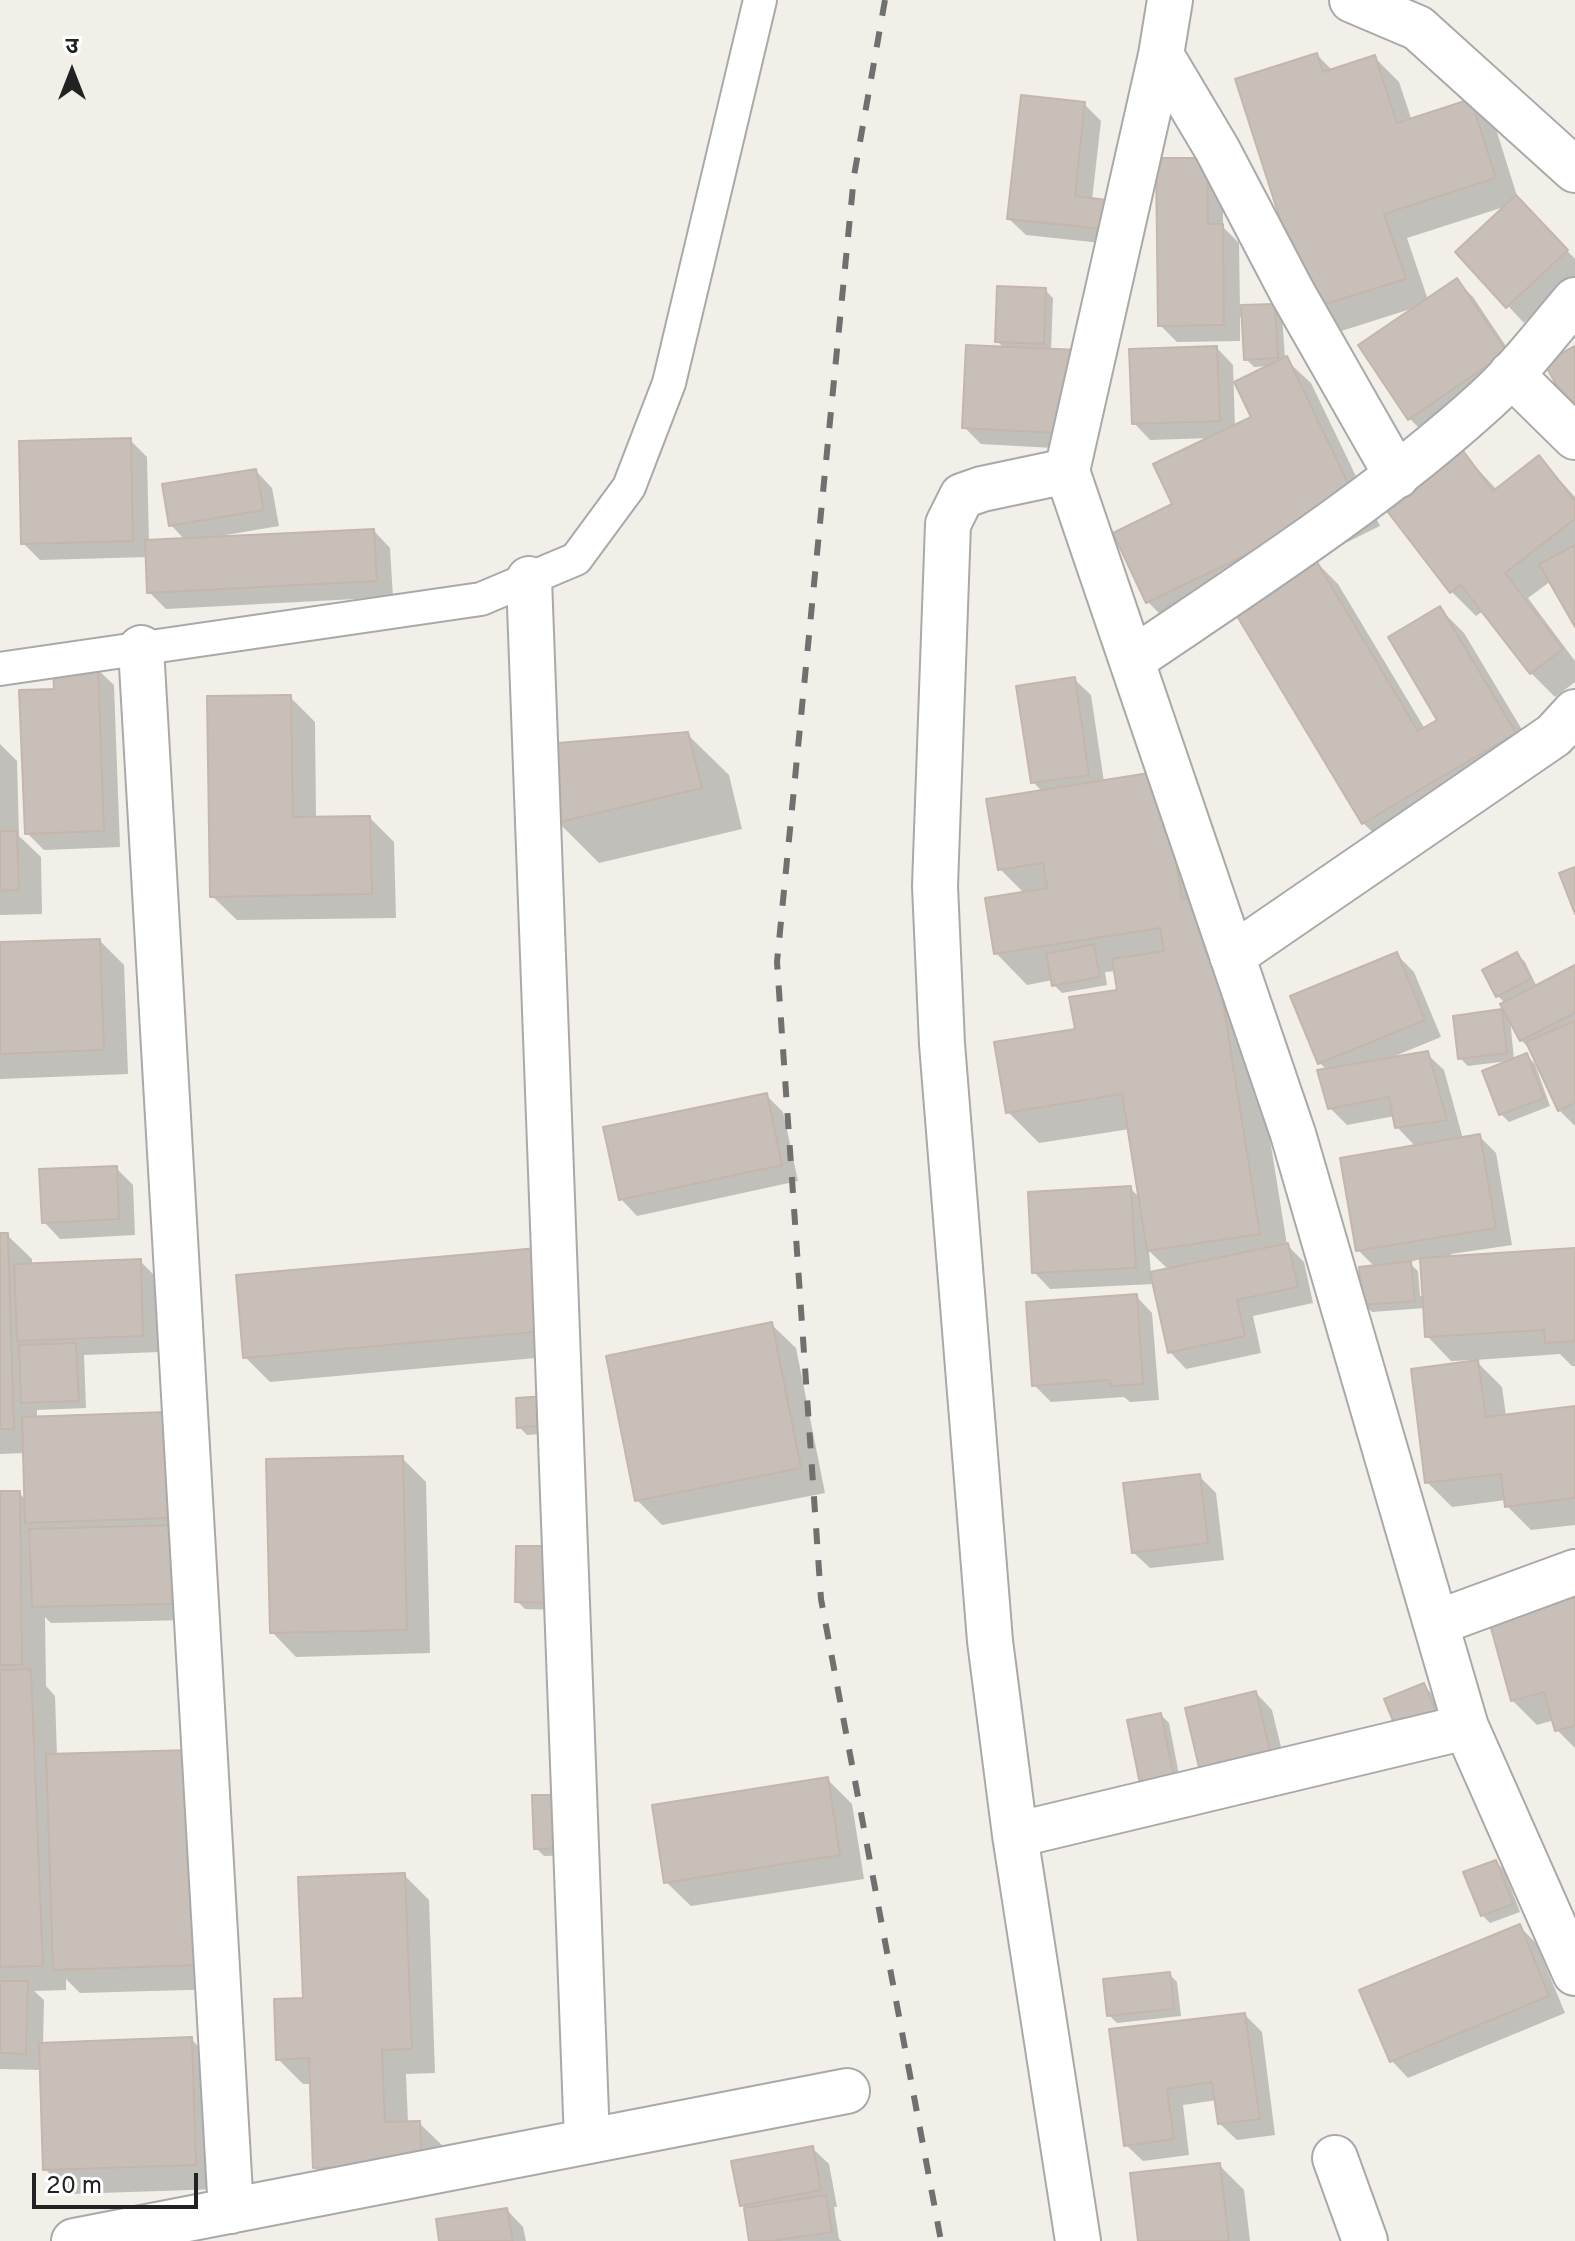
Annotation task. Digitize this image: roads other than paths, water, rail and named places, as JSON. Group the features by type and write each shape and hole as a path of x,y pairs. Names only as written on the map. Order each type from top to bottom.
{"street":[{"path":"1170,0 1161,55 1067,471 1293,1134 1466,1727 1565,1924 1575,1973"},
{"path":"1352,0 1418,28 1575,170"},
{"path":"1161,55 1217,149 1292,292 1397,476"},
{"path":"1132,660 1397,476 1487,399 1575,300"},
{"path":"1511,374 1575,437"},
{"path":"1067,471 962,496 948,524 935,886 942,1044 990,1641 1015,1835 1078,2241"},
{"path":"529,579 587,2141"},
{"path":"141,648 231,2211"},
{"path":"1232,956 1568,734"},
{"path":"1436,1623 1575,1572"},
{"path":"1015,1835 1466,1727"},
{"path":"74,2241 118,2237 231,2211 847,2091"},
{"path":"1335,2158 1365,2241"}],"lane":[{"path":"0,669 481,599 576,559 629,487 669,383 760,0"}],"railway":[{"path":"885,0 854,176 777,962 821,1599 941,2241"}]}
